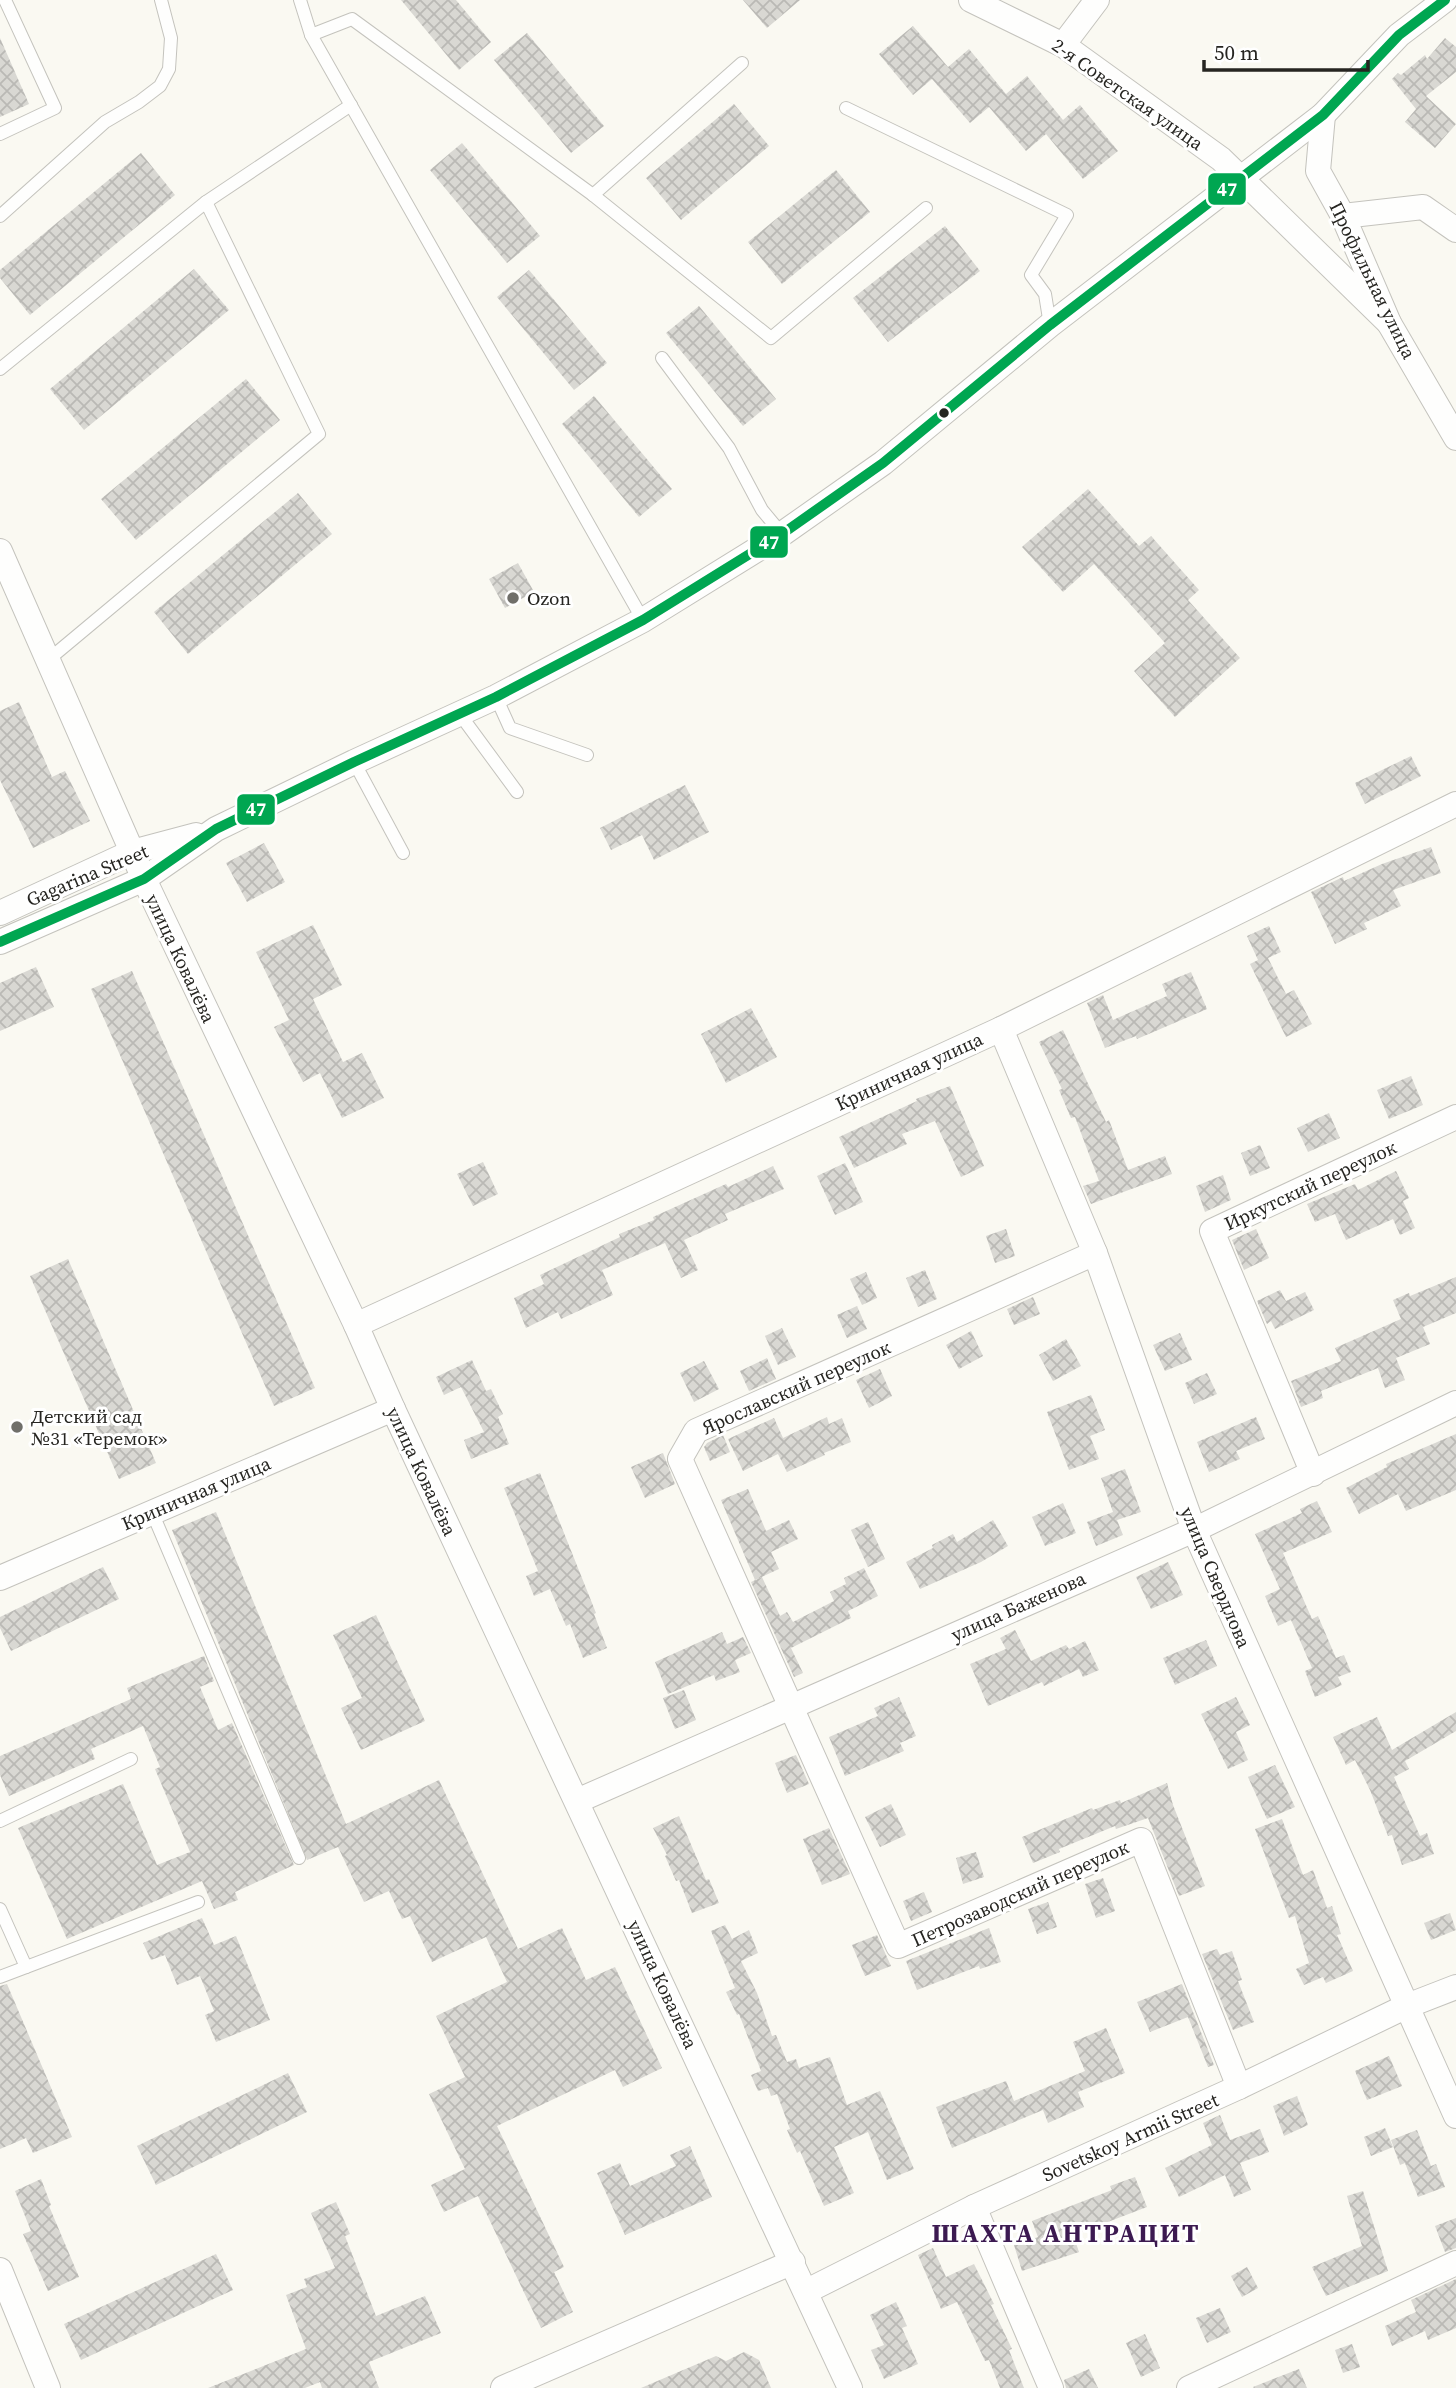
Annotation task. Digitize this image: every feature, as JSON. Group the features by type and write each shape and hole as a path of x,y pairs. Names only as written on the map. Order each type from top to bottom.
{"street":[{"name":"2-я Советская улица","path":"971,0 1063,45 1221,159 1390,323"},
{"path":"1063,45 1097,0"},
{"name":"Gagarina Street","path":"0,942 144,878 216,829 496,697 643,620 782,534 883,463 1050,325 1323,116 1399,34 1445,0"},
{"name":"Профильная улица","path":"1323,116 1318,171 1343,216 1390,323 1456,438"},
{"path":"1343,216 1423,207 1456,230"},
{"name":"улица Ковалёва","path":"0,551 144,878 356,1325 850,2388"},
{"name":"Криничная улица","path":"356,1325 1001,1029 1456,804"},
{"name":"Gagarina Street","path":"0,914 132,852 216,829"},
{"name":"улица Свердлова","path":"1001,1029 1095,1253 1194,1530 1456,2116"},
{"name":"Иркутский переулок","path":"1313,1474 1212,1231 1456,1117"},
{"name":"Ярославский переулок","path":"790,1706 680,1459 696,1431 1095,1253"},
{"name":"улица Баженова","path":"577,1801 1194,1530 1456,1403"},
{"name":"Криничная улица","path":"0,1578 393,1409"},
{"name":"Петрозаводский переулок","path":"790,1706 898,1946 1140,1840 1239,2087"},
{"name":"Sovetskoy Armii Street","path":"807,2291 974,2207 1239,2087 1407,2007 1456,1987"},
{"path":"974,2207 1051,2388"},
{"path":"503,2388 793,2262"},
{"path":"1189,2388 1456,2263"},
{"path":"0,2270 48,2388"}],"lane":[{"path":"0,134 55,108 5,0"},
{"path":"0,216 105,122 160,86 169,69 171,38 161,0"},
{"path":"300,0 311,34 643,620"},
{"path":"311,34 352,19 593,195 771,338 926,208"},
{"path":"593,195 742,62"},
{"path":"0,369 206,202 351,105"},
{"path":"846,108 1067,215 1031,275 1045,294 1050,325"},
{"path":"48,660 319,433 206,202"},
{"path":"662,358 729,448 762,510 782,534"},
{"path":"496,697 510,728 587,755"},
{"path":"459,713 517,792"},
{"path":"354,762 402,853"},
{"path":"152,1512 299,1858"},
{"path":"0,1821 131,1759"},
{"path":"0,1977 198,1902"},
{"path":"0,1909 26,1967"}],"building":[{"path":"401,0 456,0 491,42 459,70"},
{"path":"743,0 800,0 767,28"},
{"path":"913,26 948,67 969,49 1006,94 1027,76 1063,120 1080,105 1118,151 1083,179 1046,134 1026,151 989,107 970,123 932,79 913,95 879,54"},
{"path":"527,33 604,126 571,153 494,60"},
{"path":"0,38 29,104 0,117"},
{"path":"1445,38 1456,47 1456,72 1426,96 1456,124 1435,148 1405,122 1416,109 1392,79 1425,55 1427,59"},
{"path":"734,104 769,146 681,220 646,178"},
{"path":"462,143 540,236 507,263 430,170"},
{"path":"141,153 175,195 30,315 0,278 0,270"},
{"path":"836,170 870,212 782,284 748,242"},
{"path":"945,226 980,271 888,342 853,298"},
{"path":"194,269 229,310 84,430 50,389"},
{"path":"529,270 607,363 574,390 497,297"},
{"path":"699,306 776,399 743,426 666,333"},
{"path":"246,379 280,420 136,540 101,499"},
{"path":"594,396 672,489 639,517 562,424"},
{"path":"1088,489 1139,546 1151,536 1199,590 1188,600 1240,658 1175,717 1134,671 1165,643 1094,564 1063,592 1022,547"},
{"path":"298,493 332,534 188,654 154,612"},
{"path":"518,563 534,592 505,608 489,579"},
{"path":"19,702 52,777 65,771 90,821 33,848 0,780 0,711"},
{"path":"1411,756 1421,776 1365,804 1355,783"},
{"path":"685,785 709,832 654,860 642,835 611,850 600,828"},
{"path":"264,843 285,882 247,902 226,863"},
{"path":"1431,847 1441,873 1393,890 1401,906 1364,923 1367,929 1335,944 1311,892 1343,877 1344,881"},
{"path":"313,925 342,985 313,999 343,1062 362,1053 384,1098 342,1118 320,1073 303,1082 274,1027 289,1020 256,952"},
{"path":"1269,926 1281,952 1268,958 1286,994 1294,990 1312,1024 1286,1037 1250,964 1258,960 1247,936"},
{"path":"36,967 54,1007 0,1031 0,983"},
{"path":"132,971 315,1388 274,1406 91,989"},
{"path":"1191,972 1207,1009 1137,1039 1136,1036 1105,1048 1087,1003 1103,995 1113,1020 1167,996 1162,984"},
{"path":"751,1008 777,1057 726,1083 701,1034"},
{"path":"1063,1030 1106,1122 1109,1120 1128,1170 1165,1156 1172,1174 1091,1204 1083,1186 1099,1181 1075,1117 1071,1118 1059,1090 1062,1089 1039,1042"},
{"path":"1411,1076 1423,1105 1389,1119 1377,1090"},
{"path":"950,1086 984,1166 961,1177 935,1121 902,1134 907,1144 854,1168 839,1137 917,1101 916,1099"},
{"path":"1329,1113 1340,1138 1308,1152 1297,1128"},
{"path":"1260,1145 1270,1168 1250,1176 1241,1153"},
{"path":"483,1162 498,1194 473,1206 457,1174"},
{"path":"845,1163 863,1202 835,1215 817,1176"},
{"path":"773,1166 784,1189 725,1214 728,1220 684,1240 698,1270 681,1278 665,1243 602,1270 613,1295 561,1319 558,1312 526,1328 514,1298 544,1284 540,1275 620,1237 619,1234 654,1220 653,1217"},
{"path":"1396,1171 1409,1198 1403,1201 1415,1228 1400,1235 1393,1219 1346,1240 1335,1214 1315,1222 1307,1204 1355,1184 1358,1190"},
{"path":"1223,1175 1231,1200 1205,1212 1196,1186"},
{"path":"1006,1229 1015,1256 995,1263 986,1236"},
{"path":"1256,1229 1269,1258 1244,1270 1232,1240"},
{"path":"68,1259 156,1463 119,1479 30,1276"},
{"path":"925,1270 937,1299 918,1307 906,1278"},
{"path":"866,1272 877,1298 862,1305 850,1279"},
{"path":"1456,1277 1456,1313 1423,1327 1430,1344 1396,1358 1405,1380 1385,1388 1378,1368 1321,1391 1323,1398 1301,1407 1291,1381 1341,1361 1335,1348 1401,1319 1393,1300"},
{"path":"1280,1290 1286,1301 1305,1292 1314,1310 1275,1329 1271,1321 1267,1324 1257,1301"},
{"path":"1033,1297 1040,1314 1014,1325 1007,1309"},
{"path":"857,1306 867,1329 847,1338 837,1315"},
{"path":"782,1328 796,1357 778,1365 765,1336"},
{"path":"971,1331 983,1356 959,1369 946,1345"},
{"path":"1180,1333 1192,1360 1165,1371 1153,1345"},
{"path":"1066,1339 1081,1366 1053,1381 1039,1355"},
{"path":"767,1358 776,1379 749,1391 740,1371"},
{"path":"472,1360 486,1391 491,1389 503,1414 498,1417 509,1444 471,1459 464,1440 484,1432 461,1387 444,1395 436,1377"},
{"path":"704,1361 719,1389 694,1402 680,1373"},
{"path":"880,1369 892,1396 869,1408 856,1380"},
{"path":"1207,1373 1217,1394 1194,1404 1185,1383"},
{"path":"1091,1395 1105,1430 1090,1436 1099,1459 1069,1470 1047,1412"},
{"path":"827,1417 829,1424 842,1418 851,1442 787,1472 778,1454 743,1471 728,1439 774,1418 783,1438"},
{"path":"1256,1417 1265,1439 1236,1451 1240,1459 1209,1472 1197,1442"},
{"path":"1456,1434 1456,1490 1406,1511 1398,1494 1359,1514 1346,1488 1387,1467 1386,1464"},
{"path":"723,1435 730,1452 710,1461 704,1447"},
{"path":"663,1453 675,1484 645,1498 631,1467"},
{"path":"1125,1469 1141,1512 1117,1520 1123,1535 1096,1546 1087,1522 1113,1512 1101,1478"},
{"path":"540,1473 596,1613 594,1614 607,1648 583,1658 570,1624 566,1626 550,1589 534,1596 526,1576 538,1571 504,1488"},
{"path":"748,1489 766,1531 789,1520 798,1539 771,1552 779,1569 755,1580 721,1500"},
{"path":"1317,1501 1332,1532 1283,1553 1312,1619 1318,1616 1336,1658 1344,1655 1351,1672 1338,1677 1342,1685 1315,1697 1305,1671 1312,1668 1291,1620 1278,1626 1265,1596 1280,1589 1255,1534 1302,1513 1300,1509"},
{"path":"1063,1503 1076,1533 1045,1546 1032,1517"},
{"path":"216,1512 346,1824 439,1780 518,1949 562,1928 586,1980 615,1967 662,2068 623,2087 615,2070 497,2126 564,2267 554,2272 573,2312 541,2328 478,2196 444,2212 431,2185 465,2169 429,2094 465,2077 436,2016 507,1982 486,1937 432,1962 410,1916 402,1919 389,1891 364,1902 338,1847 307,1860 172,1530"},
{"path":"993,1520 1008,1546 981,1562 920,1589 906,1562 953,1534 957,1542"},
{"path":"868,1522 885,1559 868,1567 851,1530"},
{"path":"1168,1562 1183,1595 1151,1609 1136,1577"},
{"path":"103,1567 119,1599 11,1651 0,1628 0,1617"},
{"path":"864,1568 878,1596 848,1611 851,1618 791,1648 803,1673 794,1677 751,1582 762,1577 780,1616 787,1612 793,1622 834,1601 830,1592 846,1584 844,1578"},
{"path":"376,1615 425,1721 361,1750 341,1708 362,1698 333,1635"},
{"path":"1015,1630 1031,1661 1066,1645 1069,1649 1085,1641 1099,1670 1083,1677 1079,1669 1044,1686 1042,1682 988,1706 970,1664 1006,1649 1000,1638"},
{"path":"722,1632 727,1644 743,1637 751,1653 735,1660 740,1672 716,1681 714,1675 668,1694 655,1662"},
{"path":"1206,1640 1217,1666 1175,1685 1163,1658"},
{"path":"204,1656 214,1681 200,1687 218,1730 232,1723 294,1865 235,1892 238,1900 214,1909 202,1881 67,1939 18,1828 123,1784 157,1865 190,1852 155,1769 160,1767 143,1726 91,1749 95,1759 9,1796 0,1775 0,1756 131,1699 127,1688"},
{"path":"684,1690 696,1720 675,1729 663,1698"},
{"path":"899,1697 916,1736 900,1743 904,1751 845,1776 829,1737 878,1716 874,1708"},
{"path":"1236,1697 1250,1725 1236,1732 1248,1760 1228,1769 1201,1714"},
{"path":"1456,1712 1456,1731 1405,1761 1409,1769 1394,1777 1420,1836 1427,1833 1434,1854 1402,1865 1392,1835 1388,1836 1355,1760 1346,1765 1333,1737 1377,1717 1392,1750"},
{"path":"796,1755 809,1784 787,1793 775,1763"},
{"path":"1275,1765 1295,1807 1267,1819 1248,1777"},
{"path":"1167,1783 1205,1886 1179,1896 1148,1818 1116,1829 1115,1826 1033,1863 1022,1837 1092,1808 1093,1810 1120,1800 1121,1803"},
{"path":"891,1804 906,1835 880,1847 865,1817"},
{"path":"679,1816 706,1880 709,1879 719,1903 692,1913 653,1828"},
{"path":"1282,1819 1303,1875 1313,1870 1327,1908 1332,1906 1341,1934 1337,1935 1353,1971 1326,1983 1323,1977 1304,1985 1296,1969 1309,1963 1295,1916 1289,1918 1255,1829"},
{"path":"829,1828 850,1874 822,1885 803,1839"},
{"path":"976,1852 984,1877 963,1884 956,1858"},
{"path":"1103,1878 1115,1911 1096,1918 1085,1884"},
{"path":"924,1892 932,1912 911,1921 903,1901"},
{"path":"1048,1902 1057,1927 1037,1934 1028,1909"},
{"path":"1450,1913 1456,1930 1431,1940 1424,1923"},
{"path":"202,1918 214,1945 236,1936 270,2020 216,2042 205,2015 214,2011 200,1976 177,1985 165,1955 151,1960 143,1943"},
{"path":"725,1925 732,1939 749,1930 758,1953 741,1961 757,1993 772,2036 776,2035 787,2062 796,2059 799,2068 830,2057 847,2105 880,2091 914,2169 887,2180 868,2132 834,2147 854,2193 824,2206 800,2151 797,2153 787,2130 790,2129 777,2094 771,2096 768,2088 758,2091 751,2075 761,2071 739,2014 737,2015 726,1992 735,1988 711,1931"},
{"path":"989,1928 1001,1962 980,1969 979,1966 917,1990 906,1961"},
{"path":"877,1935 891,1966 865,1976 852,1945"},
{"path":"1217,1949 1220,1955 1232,1951 1242,1980 1238,1981 1254,2022 1233,2030 1202,1954"},
{"path":"7,1984 72,2137 33,2153 26,2138 0,2149 0,1986"},
{"path":"1182,1984 1214,2065 1208,2067 1188,2017 1150,2032 1137,2002"},
{"path":"1106,2028 1125,2073 1078,2092 1084,2107 1048,2123 1043,2110 952,2148 936,2107 1006,2081 1014,2101 1085,2071 1073,2042"},
{"path":"1389,2056 1402,2086 1367,2100 1355,2071"},
{"path":"288,2073 307,2112 156,2185 137,2146"},
{"path":"1297,2096 1308,2125 1284,2136 1273,2106"},
{"path":"1220,2115 1230,2140 1260,2129 1269,2152 1240,2163 1251,2190 1234,2197 1225,2175 1179,2197 1165,2168 1212,2145 1203,2123"},
{"path":"1385,2128 1393,2147 1371,2156 1364,2137"},
{"path":"1417,2130 1431,2166 1436,2164 1445,2187 1418,2197 1405,2163 1400,2165 1391,2140"},
{"path":"690,2146 712,2197 625,2235 597,2173 620,2163 630,2186 676,2166 670,2155"},
{"path":"1135,2177 1147,2207 1079,2233 1082,2241 1076,2243 1079,2252 1022,2271 1014,2245 1038,2237 1032,2221 1112,2190 1110,2186"},
{"path":"41,2179 51,2205 49,2206 79,2277 48,2291 23,2234 31,2231 15,2191"},
{"path":"1363,2191 1388,2271 1326,2296 1312,2267 1362,2246 1347,2196"},
{"path":"336,2202 350,2234 345,2236 376,2316 425,2296 441,2333 369,2362 379,2388 322,2388 320,2382 305,2388 208,2388 306,2349 286,2295 307,2287 304,2279 335,2268 311,2213"},
{"path":"1456,2218 1456,2248 1445,2252 1435,2226"},
{"path":"933,2248 946,2277 974,2264 994,2304 991,2305 1012,2349 1009,2350 1024,2388 1000,2388 989,2360 985,2361 957,2302 941,2309 918,2255"},
{"path":"216,2254 233,2290 81,2360 64,2324"},
{"path":"1247,2267 1258,2288 1242,2297 1231,2276"},
{"path":"1456,2279 1456,2328 1428,2340 1425,2331 1392,2346 1385,2326 1416,2312 1411,2300"},
{"path":"896,2302 907,2326 902,2328 918,2364 884,2379 871,2350 884,2345 870,2315"},
{"path":"1220,2308 1231,2332 1207,2343 1196,2318"},
{"path":"1145,2334 1160,2368 1141,2377 1126,2343"},
{"path":"1352,2344 1360,2367 1343,2373 1335,2350"},
{"path":"744,2352 759,2360 771,2388 641,2388 716,2356 726,2361"},
{"path":"1089,2369 1098,2388 1066,2388 1064,2380"},
{"path":"1299,2369 1307,2388 1253,2387"}],"transit line":[{"name":"47","path":"0,942 144,879 216,829 496,697 643,620 782,534 883,463 1050,325 1323,115 1399,35 1445,0"}],"place":[{"name":"Ozon","path":"513,598"},
{"name":"Детский сад №31 «Теремок»","path":"17,1427"}],"district":[{"name":"ШАХТА АНТРАЦИТ","path":"1066,2233"}]}
